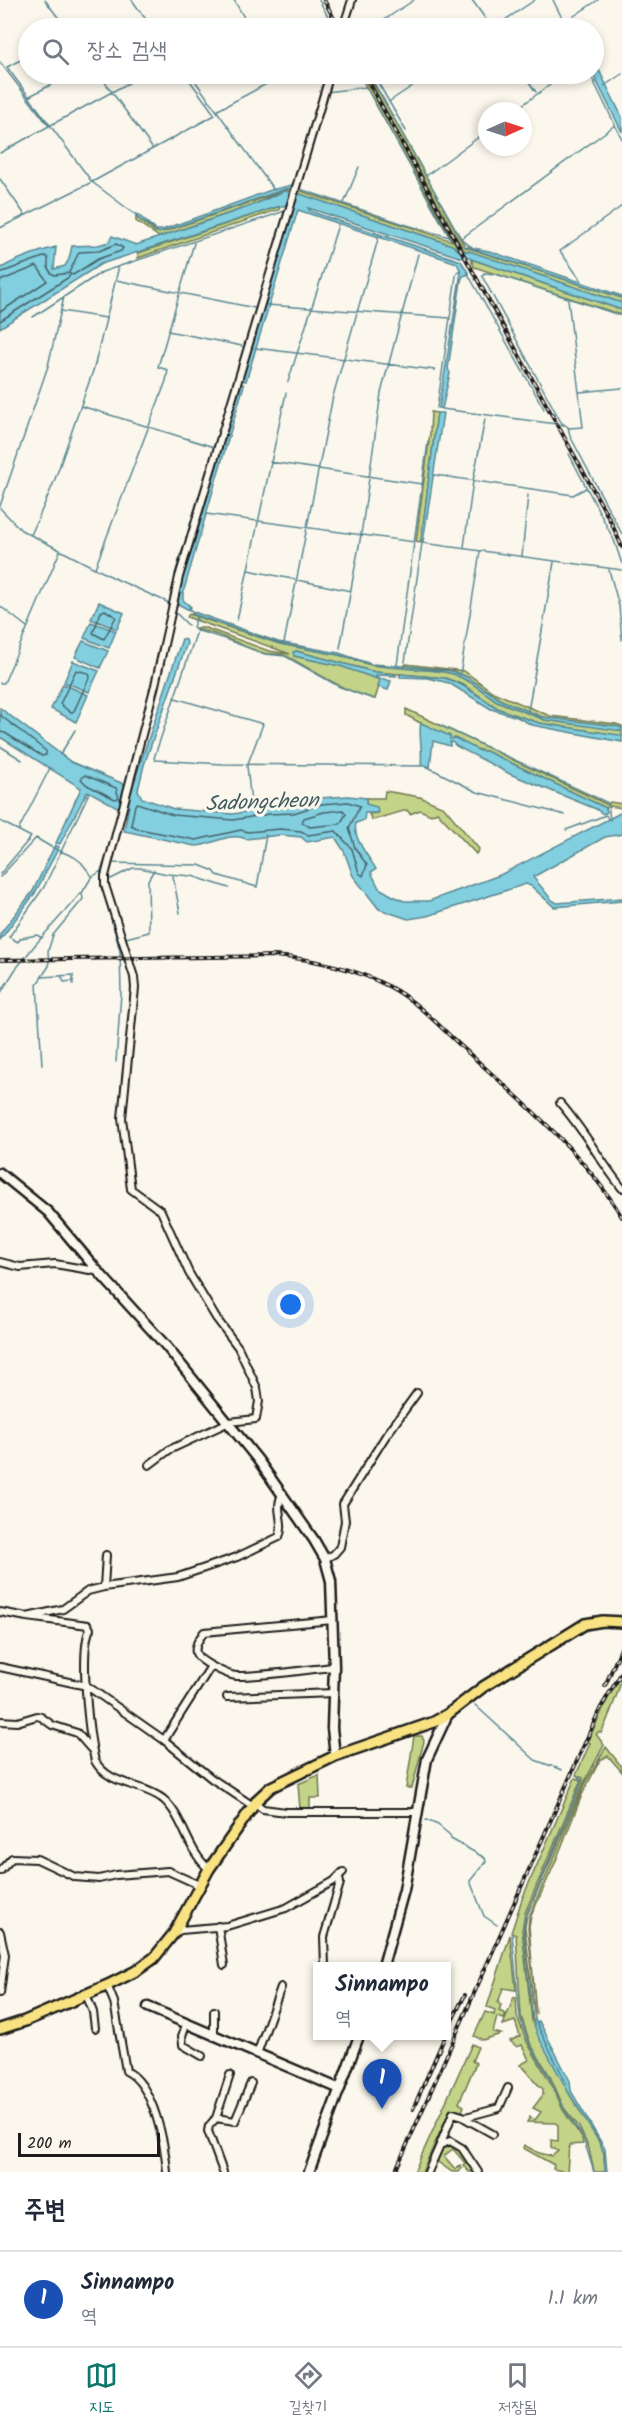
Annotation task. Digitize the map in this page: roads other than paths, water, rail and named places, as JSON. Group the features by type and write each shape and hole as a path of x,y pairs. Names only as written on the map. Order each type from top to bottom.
{"main road":[{"path":"0,1173 48,1212 166,1346 229,1422 283,1493 325,1559 331,1581 333,1620 332,1728 335,1756"},
{"path":"0,2029 86,1994 145,1965 174,1933 198,1885 254,1804 279,1782 335,1756 434,1722 483,1687 574,1629 594,1622 622,1622"},
{"path":"384,1962 404,1890 427,1759 448,1714"},
{"path":"148,2007 340,2089"},
{"path":"309,2172 358,2040"}],"street":[{"path":"347,18 352,0"},
{"path":"149,1465 169,1450 229,1422 256,1419 259,1401 257,1388 238,1347 216,1318 189,1273 160,1211 131,1189 122,1118 135,988 134,977 105,885 179,576 327,84"},
{"path":"560,1103 578,1124 622,1188"},
{"path":"0,1262 20,1267 55,1264 96,1269"},
{"path":"325,1559 340,1547 345,1521 343,1504 385,1437 417,1393"},
{"path":"27,1617 63,1609 88,1591 157,1581 198,1571 237,1557 279,1537 281,1532 278,1501 283,1493"},
{"path":"104,1587 106,1554"},
{"path":"0,1612 88,1625 90,1629 86,1639 84,1664 93,1752"},
{"path":"333,1620 204,1632 197,1642 196,1651 197,1657 211,1666 236,1676 334,1667"},
{"path":"164,1740 211,1666"},
{"path":"0,1667 87,1686 164,1740 211,1778 263,1809 285,1812 417,1812"},
{"path":"227,1697 333,1692"},
{"path":"0,1721 17,1722 41,1717 52,1725 77,1733 93,1752 99,1768 109,1775 161,1798 168,1805 196,1856 209,1869"},
{"path":"0,1871 12,1858 27,1858 37,1859 75,1877 99,1879 116,1875 168,1872 198,1885"},
{"path":"174,1933 181,1930 241,1922 286,1908 341,1875 324,1937 325,1962"},
{"path":"218,1926 224,1965"},
{"path":"0,1932 5,1955 0,1993"},
{"path":"106,1985 114,2002 126,2072 135,2078 156,2116 165,2142 167,2172"},
{"path":"257,2054 281,1987"},
{"path":"86,1994 93,2012 95,2028"},
{"path":"214,2011 214,2037"},
{"path":"186,2025 182,2036 183,2045 202,2056"},
{"path":"223,2172 208,2131 216,2118 230,2075"},
{"path":"216,2118 235,2121 251,2083"},
{"path":"428,2172 453,2113 466,2117 499,2108 508,2088"},
{"path":"466,2117 466,2120 493,2134"},
{"path":"440,2145 444,2142 455,2142 472,2160 478,2172"}],"water":[{"path":"604,80 622,117 622,132 598,84 604,84"},
{"path":"296,184 294,188 285,189 159,233 136,217 137,214 156,230 162,230 271,190"},
{"path":"284,191 300,194 452,245 459,251 469,251 622,303 622,310 469,257 459,257 308,208 321,215 461,261 469,274 463,276 461,281 448,369 450,373 442,409 439,408 461,272 457,263 298,210 246,381 242,380 293,204 277,207 101,264 0,328 0,269 13,262 56,247 54,269 65,266 72,246 98,245 109,242 112,236 136,245 251,206"},
{"path":"464,246 489,251 622,296 622,298"},
{"path":"241,383 244,385 183,593 183,600 191,607 189,610 178,604 181,580 191,554"},
{"path":"437,413 443,413 423,542 421,542"},
{"path":"99,602 124,613 117,629 91,619"},
{"path":"194,612 278,642 339,653 371,664 401,666 400,668 371,665 339,655 280,644 192,614"},
{"path":"91,622 116,631 109,648 84,638"},
{"path":"182,639 187,643 144,765 138,790 142,798 174,809 233,814 268,808 293,807 320,798 348,796 366,798 366,804 377,807 378,813 365,813 364,820 356,823 356,835 376,869 371,872 379,888 404,901 429,901 500,875 622,812 622,834 605,837 533,877 557,903 622,898 622,901 554,907 526,884 427,916 408,919 379,909 353,876 344,851 335,837 307,842 301,837 280,835 246,839 234,837 195,846 124,831 129,805 117,807 90,792 87,792 60,844 56,843 81,788 0,737 0,708 71,762 126,785 123,792 130,794"},
{"path":"83,641 108,651 100,668 75,657"},
{"path":"293,652 396,676 376,675 376,677 391,681 388,690 378,687 380,680 340,666 294,656"},
{"path":"73,661 99,671 89,692 64,682"},
{"path":"404,666 452,671 467,677 501,700 542,717 616,726 622,728 622,731 545,720 497,701 454,674 403,668"},
{"path":"400,674 445,678 462,685 499,709 539,723 619,735 622,736 622,742 532,725 517,717 491,709 449,683 428,678 400,677"},
{"path":"63,684 88,695 76,722 51,709"},
{"path":"421,723 450,736 450,739 455,738 480,751 486,751 606,808 607,812 603,814 596,809 510,774 452,742 450,746 433,741 430,767 421,764"},
{"path":"55,845 59,847 35,893 0,940 0,934 33,891"},
{"path":"535,2020 538,2027 537,2022 539,2021 570,2081 571,2091 605,2149 607,2172 605,2172 604,2153 598,2140 538,2036 533,2021"}],"waterway":[{"path":"45,0 58,18"},
{"path":"132,0 145,18"},
{"path":"234,0 244,18"},
{"path":"319,0 329,18"},
{"path":"350,18 356,0"},
{"path":"387,18 414,0"},
{"path":"472,0 485,18"},
{"path":"508,18 535,0"},
{"path":"553,0 562,18"},
{"path":"571,18 598,0"},
{"path":"18,61 7,67 18,82"},
{"path":"0,62 49,126 0,153"},
{"path":"604,86 622,74"},
{"path":"20,84 92,182 215,115 192,84"},
{"path":"30,96 52,84"},
{"path":"106,84 153,149"},
{"path":"51,125 127,84"},
{"path":"197,84 274,190"},
{"path":"218,110 266,84"},
{"path":"375,84 459,235 472,247"},
{"path":"379,84 406,131"},
{"path":"390,101 415,84"},
{"path":"530,84 536,92"},
{"path":"526,102 551,84"},
{"path":"595,84 622,139"},
{"path":"326,92 366,87 451,240"},
{"path":"462,238 615,125"},
{"path":"427,175 478,138"},
{"path":"344,203 359,167"},
{"path":"0,179 25,215"},
{"path":"0,228 92,182 136,215"},
{"path":"297,188 449,237"},
{"path":"581,282 560,251 622,206"},
{"path":"33,317 102,272 285,211"},
{"path":"178,578 175,574 286,212"},
{"path":"288,382 338,225"},
{"path":"284,643 333,396 379,236"},
{"path":"95,568 166,381 168,370 158,367 194,243"},
{"path":"340,648 361,535 381,393 418,254"},
{"path":"31,535 54,482 94,368 119,266"},
{"path":"437,408 456,276 460,270"},
{"path":"622,316 496,274 484,273 482,276 561,422 568,427 570,436 622,534"},
{"path":"468,274 544,409"},
{"path":"116,280 255,308"},
{"path":"0,506 48,366 64,297"},
{"path":"568,299 583,427 569,428"},
{"path":"267,305 450,318"},
{"path":"61,311 106,318"},
{"path":"168,331 242,346"},
{"path":"255,348 435,370"},
{"path":"580,392 622,388"},
{"path":"237,620 286,393"},
{"path":"81,406 214,447"},
{"path":"442,409 564,425"},
{"path":"464,547 473,481 485,419"},
{"path":"397,665 428,442"},
{"path":"569,454 614,540 622,564"},
{"path":"270,462 422,484"},
{"path":"435,475 573,495 586,488"},
{"path":"522,556 528,495"},
{"path":"0,508 21,530 169,605"},
{"path":"206,514 622,570"},
{"path":"405,662 422,543"},
{"path":"0,683 4,683 60,551"},
{"path":"460,675 480,552"},
{"path":"528,711 554,562"},
{"path":"248,570 351,591"},
{"path":"609,570 619,606 622,640"},
{"path":"0,606 27,627"},
{"path":"189,607 198,621"},
{"path":"174,611 188,625"},
{"path":"196,619 193,627 195,630 265,654 285,656 340,687 374,699"},
{"path":"197,631 155,760 223,764 426,766 477,792 565,815"},
{"name":"Sadongcheon","path":"175,698 263,724 247,766 252,812"},
{"path":"439,725 608,803 610,820"},
{"path":"60,755 75,730"},
{"path":"0,746 22,760"},
{"path":"19,829 50,768"},
{"path":"42,938 37,935 21,938 18,942 9,937 44,887 89,793"},
{"path":"116,823 119,807"},
{"path":"566,830 606,815 608,819"},
{"path":"0,821 31,837 0,874"},
{"path":"111,863 199,865 214,871 217,875 257,887 266,835"},
{"path":"0,877 36,838 74,857 92,876"},
{"path":"107,856 101,870 101,882 120,951 121,993 116,1062"},
{"path":"106,879 111,879 133,868 140,868 167,874 192,876 229,888"},
{"path":"126,938 149,932 148,880 154,870"},
{"path":"42,1065 37,984 49,966 48,951 53,935 83,899 82,893 91,878 101,871"},
{"path":"173,876 180,913"},
{"path":"0,994 35,945 81,893"},
{"path":"42,977 73,975 73,984"},
{"path":"62,977 64,982 72,981"},
{"path":"475,1705 535,1760 562,1770"},
{"path":"533,2021 524,1922 581,1783 582,1780 578,1777"},
{"path":"390,1815 397,1815"},
{"path":"426,1820 438,1825 450,1835 451,1839 485,1858 486,1861 470,1881 484,1916 497,1925"},
{"path":"512,1934 520,2018 529,2043 564,2109 583,2137 594,2172"}],"railway":[{"path":"324,0 334,18"},
{"path":"370,84 611,522 622,547"},
{"path":"0,960 274,956 304,959 361,974 399,992 418,1006 527,1106 588,1169 622,1217"},
{"path":"605,1686 622,1646"},
{"path":"395,2172 600,1709 622,1672"},
{"path":"451,2022 465,1995"},
{"path":"413,2109 443,2040"}],"place":[{"name":"Sinnampo","path":"382,2109"}]}
